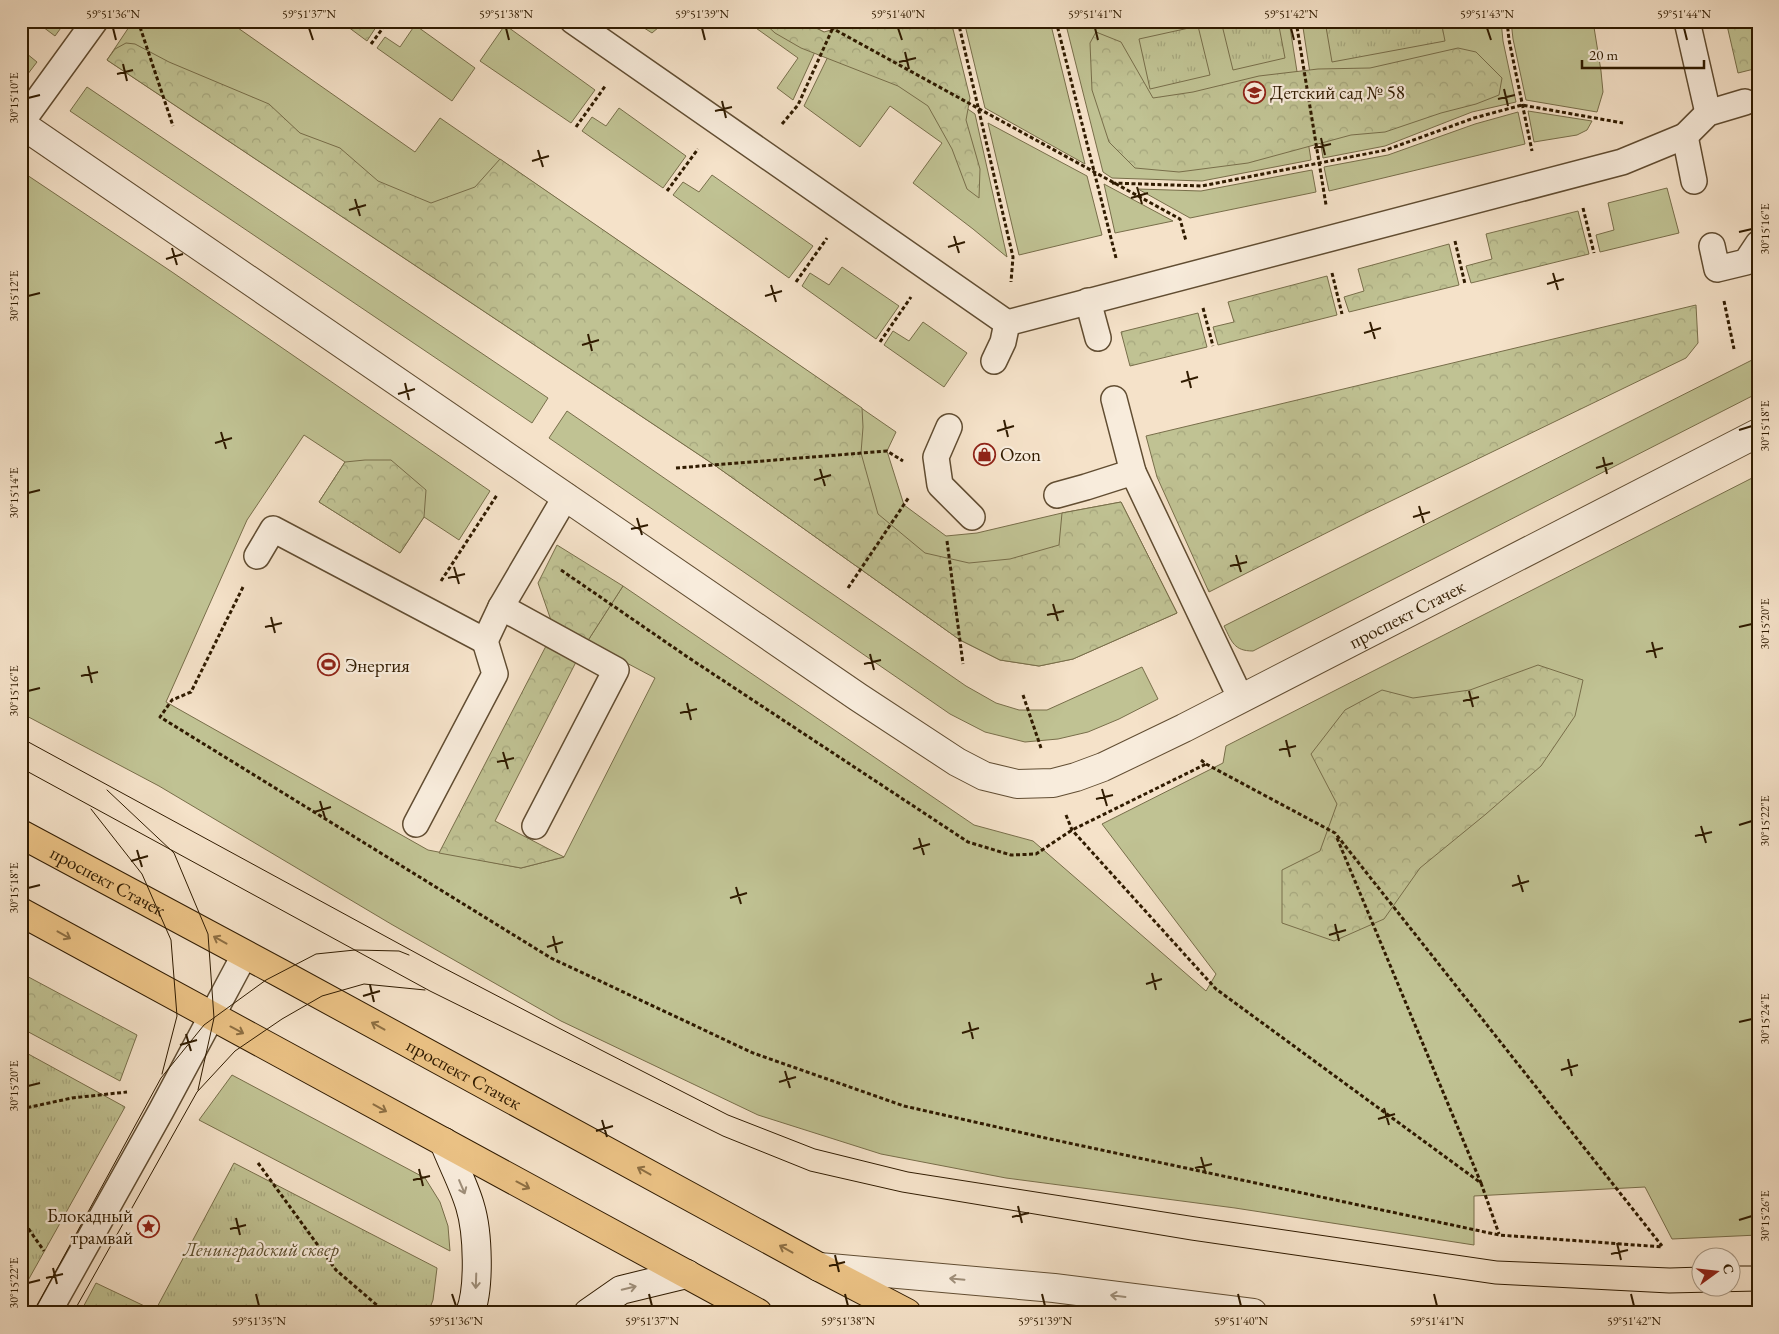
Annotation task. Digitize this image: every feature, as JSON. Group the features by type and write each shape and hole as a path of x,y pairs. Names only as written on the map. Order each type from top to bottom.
{"main road":[{"name":"проспект Стачек","path":"21,834 907,1313"},
{"path":"21,912 758,1313"}],"street":[{"name":"проспект Стачек","path":"21,123 858,697 957,762 984,776 1017,784 1053,783 1103,767 1241,699 1758,433"},
{"path":"444,1142 471,1207 477,1248 475,1301 470,1313"},
{"path":"819,1267 1054,1288 1253,1313"},
{"path":"588,1313 621,1290 687,1274"}],"lane":[{"path":"21,123 95,21"},
{"path":"573,21 1007,323"},
{"path":"1686,21 1708,113"},
{"path":"1007,323 1088,300 1622,162 1684,136 1708,113 1745,102"},
{"path":"1684,136 1694,181"},
{"path":"1714,257 1746,262 1758,244"},
{"path":"1088,300 1098,338"},
{"path":"994,361 1003,342 1007,323"},
{"path":"1114,399 1132,472 1241,699"},
{"path":"949,427 936,457 932,480 972,517"},
{"path":"1057,495 1132,472"},
{"path":"416,824 495,674 485,641 533,551 566,496"},
{"path":"258,556 273,529 485,641"},
{"path":"502,607 616,670 535,826"},
{"path":"48,1313 245,954"}],"path":[{"path":"138,21 173,126"},
{"path":"371,44 388,21"},
{"path":"818,21 1180,219 1195,272"},
{"path":"761,151 798,105 836,21"},
{"path":"958,21 1013,257 1007,323"},
{"path":"1056,21 1124,291"},
{"path":"1296,21 1328,239 1342,314"},
{"path":"1506,21 1539,183"},
{"path":"576,127 626,58"},
{"path":"1112,183 1202,186 1318,164 1386,150 1474,118 1522,105 1597,117 1626,124"},
{"path":"667,192 718,122"},
{"path":"1576,174 1594,253"},
{"path":"1447,208 1465,284"},
{"path":"796,282 846,211"},
{"path":"1714,257 1734,349"},
{"path":"880,342 930,269"},
{"path":"676,468 887,451 932,480 963,664"},
{"path":"848,588 932,480"},
{"path":"423,608 497,496"},
{"path":"533,551 689,658 968,842 1011,856 1036,854 1072,830 1206,764"},
{"path":"258,556 191,692 172,700 160,717 551,958 752,1053 904,1106 1499,1235 1662,1247 1335,833 1200,760"},
{"path":"1023,694 1053,783"},
{"path":"1072,830 1216,989 1481,1183"},
{"path":"1335,833 1481,1183 1499,1235"},
{"path":"21,1110 72,1098 127,1092"},
{"path":"258,1163 336,1270 386,1313"},
{"path":"21,1218 45,1253"}],"green space":[{"path":"35,21 66,21 55,36"},
{"path":"133,21 228,21 415,152 440,118 896,432 887,451 904,505 946,536 977,533 1062,513 1121,502 1177,613 1073,659 1039,666 1000,660 960,640 713,464 107,60"},
{"path":"340,21 380,21 367,41"},
{"path":"647,21 666,21 652,33 641,26"},
{"path":"746,21 802,21 824,32 793,100 777,88 798,58"},
{"path":"762,21 802,21 824,32 842,27 845,21 951,21 970,98 966,120 980,169 979,198 967,189 952,149 928,106 898,86 801,48 775,33"},
{"path":"964,21 1050,21 1085,164 985,108"},
{"name":"Детский сад № 58","path":"1065,21 1110,21 1112,27 1141,21 1289,21 1311,160 1202,181 1112,178 1103,172"},
{"path":"1221,21 1278,21 1285,58 1233,70"},
{"path":"1302,21 1501,21 1503,41 1516,102 1472,112 1385,146 1323,158"},
{"path":"1325,21 1441,21 1445,41 1332,62"},
{"path":"1511,21 1593,21 1603,92 1597,112 1526,100"},
{"path":"1726,21 1758,21 1758,68 1738,73"},
{"path":"415,25 475,68 452,101 377,48 385,37 400,47"},
{"path":"505,25 595,90 571,123 480,61"},
{"path":"1198,26 1210,75 1150,89 1139,39"},
{"path":"1096,32 1121,42 1153,98 1193,92 1259,76 1318,69 1370,68 1458,48 1476,52 1502,78 1499,95 1385,132 1351,135 1248,163 1179,172 1135,168 1109,142 1092,90 1090,43"},
{"path":"837,38 956,101 975,114 1007,257 913,183 942,143 890,106 860,147 804,106"},
{"path":"126,43 135,44 169,62 269,104 300,133 340,148 378,181 431,203 475,187 500,159 862,408 861,453 878,514 925,553 969,563 1010,559 1059,545 1062,513 1121,502 1177,613 1073,659 1039,666 1000,660 960,640 713,464 107,60 115,49"},
{"path":"21,49 37,62 24,79 21,77"},
{"path":"87,87 548,398 532,423 70,111"},
{"path":"619,108 686,156 663,188 582,131 592,117 606,126"},
{"path":"1528,111 1592,121 1587,130 1577,135 1534,142"},
{"path":"1518,112 1525,144 1329,191 1324,167 1388,155 1475,124"},
{"path":"988,123 1087,176 1102,235 1019,255"},
{"path":"1312,170 1316,192 1190,218 1138,189 1201,191"},
{"path":"21,171 172,272 490,491 459,540 424,517 400,553 319,502 345,462 304,435 247,520 166,702 428,850 521,868 564,857 655,678 587,642 623,586 974,825 1033,841 1206,991 1216,974 1102,824 1223,763 1226,746 1758,475 1758,1235 1672,1239 1645,1187 1474,1196 1474,1245 1235,1208 1006,1178 881,1154 758,1115 561,1021 391,924 159,786 21,713"},
{"path":"712,175 813,246 789,278 673,195 683,182 699,192"},
{"path":"1104,184 1173,221 1115,233"},
{"path":"1667,188 1679,233 1600,252 1596,235 1614,230 1608,203"},
{"path":"1578,211 1589,254 1471,283 1466,266 1492,259 1486,234"},
{"path":"1449,244 1459,285 1349,312 1344,297 1364,291 1358,269"},
{"path":"842,267 899,306 876,339 802,286 810,273 829,285"},
{"path":"1327,276 1337,315 1218,345 1213,327 1234,322 1228,302"},
{"path":"1696,305 1698,343 1686,358 1360,516 1209,592 1157,477 1146,436"},
{"path":"1198,313 1207,347 1130,366 1121,332"},
{"path":"923,322 967,353 944,387 884,345 893,331 909,341"},
{"path":"1758,357 1758,393 1253,651 1247,651 1238,647 1229,637 1224,626"},
{"path":"567,411 966,686 996,703 1019,710 1047,710 1142,667 1158,699 1088,732 1058,739 1025,742 985,732 950,714 549,438"},
{"path":"391,460 426,490 424,517 400,553 319,502 345,462"},
{"path":"557,545 623,586 587,642 553,626 538,583"},
{"path":"546,646 576,662 495,821 564,857 521,868 439,853"},
{"path":"1538,665 1583,680 1575,716 1541,766 1420,868 1384,919 1334,941 1282,923 1282,870 1320,851 1337,804 1311,754 1345,710 1382,690 1413,698 1470,690"},
{"path":"21,973 137,1035 120,1081 21,1028"},
{"path":"21,1050 125,1107 21,1293"},
{"path":"232,1075 425,1178 440,1202 448,1226 450,1251 199,1120"},
{"name":"Ленинградский сквер","path":"234,1163 437,1268 433,1300 428,1313 80,1313 96,1283 155,1311"},
{"path":"658,1308 672,1313 634,1313"},
{"path":"1018,1309 1068,1313 1017,1313"}],"tram line":[{"path":"21,738 440,966 601,1050 728,1115 815,1149 908,1172 1497,1261 1692,1267"},
{"path":"21,768 430,991 723,1136 810,1171 902,1192 1191,1240 1495,1284 1669,1293 1758,1291"},
{"path":"107,790 174,853 208,934 214,1018 198,1090"},
{"path":"91,809 142,874 171,940 177,1016 162,1074"},
{"path":"33,1313 161,1078 204,1025 266,980 316,954 355,950 399,951 409,955"},
{"path":"73,1313 197,1092 235,1051 282,1019 322,996 364,984 425,990"},
{"path":"1742,1266 1758,1266"}],"place":[{"name":"Детский сад № 58","path":"1254,92"},
{"name":"Ozon","path":"984,454"},
{"name":"Энергия","path":"329,665"},
{"name":"Блокадный трамвай","path":"149,1226"}]}
